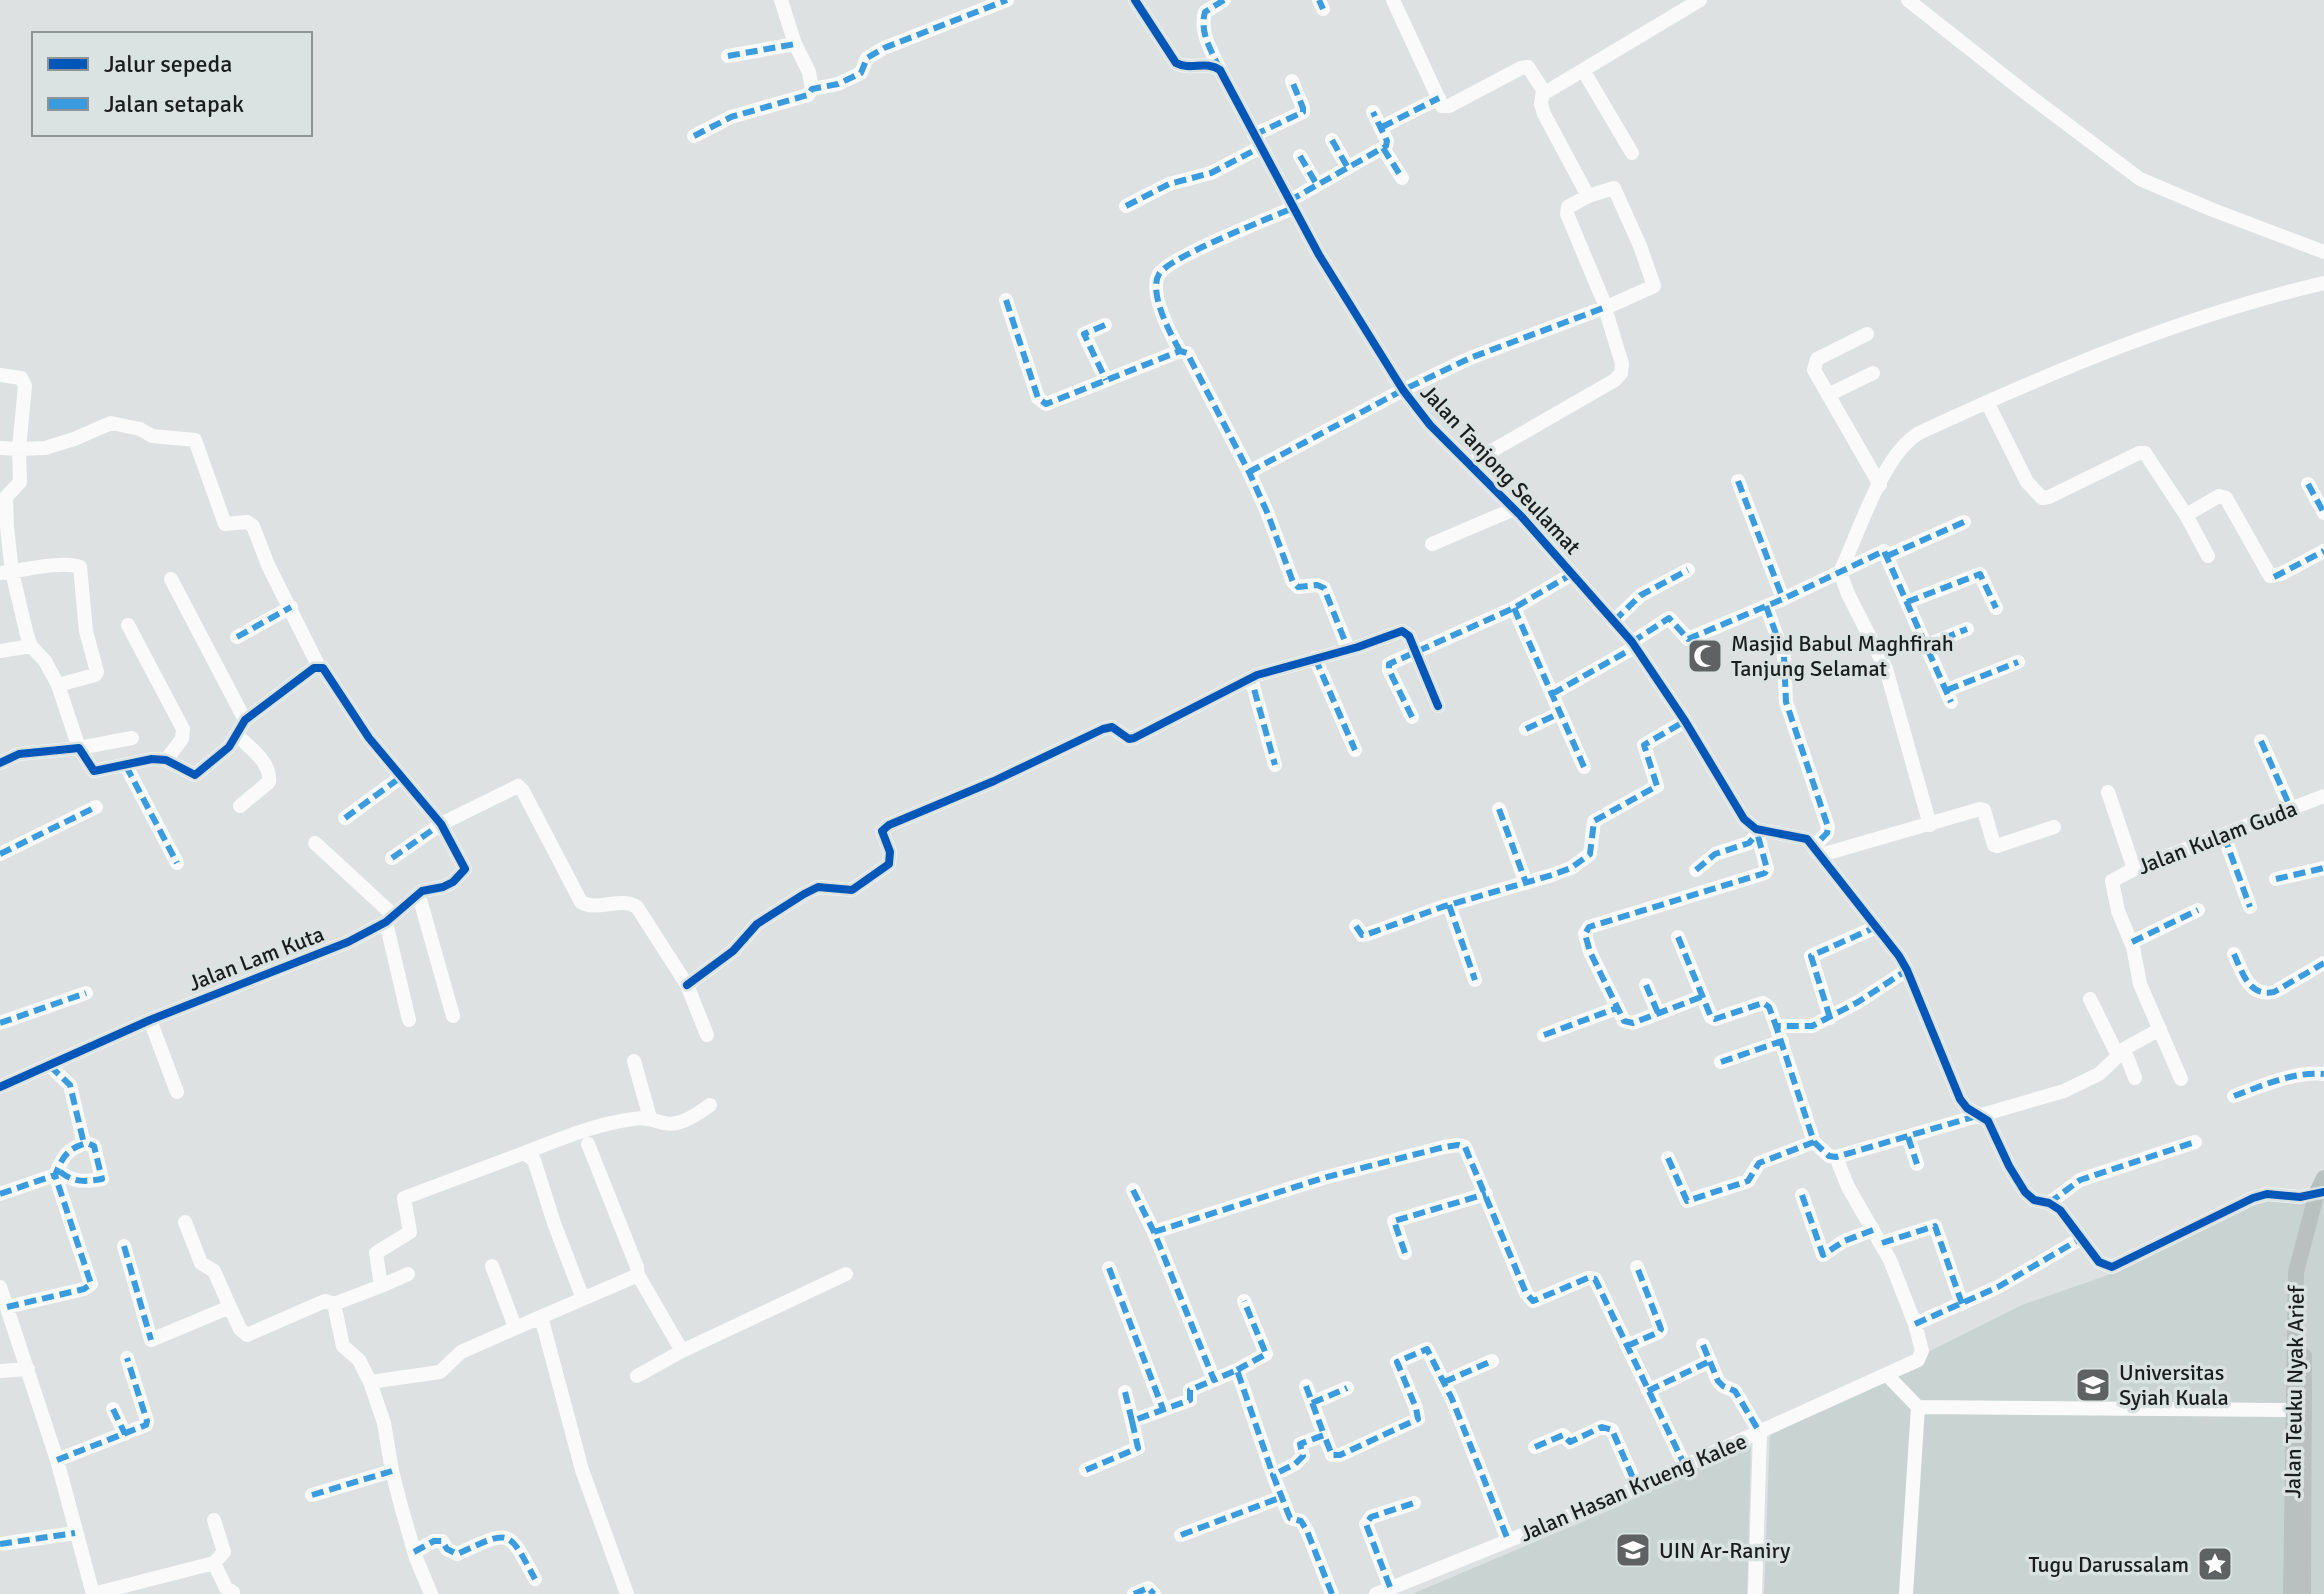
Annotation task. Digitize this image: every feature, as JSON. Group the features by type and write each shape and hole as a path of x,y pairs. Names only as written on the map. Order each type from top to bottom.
{"main road":[{"name":"Jalan Teuku Nyak Arief","path":"2303,1594 2296,1272 2320,1194"},
{"name":"Jalan Teuku Nyak Arief","path":"2291,1594 2298,1410"}],"street":[{"path":"694,136 731,117 808,95 812,89 809,72 795,44 781,0"},
{"path":"812,89 838,84 861,73 867,58 884,48 983,5 1007,0"},
{"path":"1135,0 1176,63 1188,67 1210,65 1220,70"},
{"name":"Jalan Tanjong Seulamat","path":"1224,0 1205,12 1203,20 1203,32 1220,70 1291,204 1403,390 1430,425 1514,509 1634,645 1685,721 1740,815 1756,832"},
{"path":"1393,0 1442,106 1449,106 1528,67 1543,90 1544,114 1588,196"},
{"path":"1543,90 1548,91 1700,0"},
{"path":"1908,0 2140,179 2324,252"},
{"path":"728,56 795,44"},
{"path":"1583,70 1632,153"},
{"path":"1126,206 1169,184 1211,173 1303,112 1292,81"},
{"path":"1382,127 1439,98"},
{"path":"1348,649 1324,588 1317,585 1298,587 1293,582 1249,472 1188,355 1180,351 1160,310 1157,282 1161,272 1180,259 1291,204 1317,185 1383,148 1387,141 1373,112"},
{"path":"1332,140 1348,168"},
{"path":"1383,148 1402,178"},
{"path":"1300,156 1317,185"},
{"path":"1249,472 1470,358 1606,307 1651,288 1654,282 1614,188 1588,196 1568,207 1567,214 1606,307 1622,364 1619,376 1469,464"},
{"path":"1930,825 1886,669 1840,572 1897,451 1906,440 2129,341 2270,295 2324,283"},
{"path":"1006,300 1041,402 1046,404 1180,351"},
{"path":"1105,325 1084,334 1106,380"},
{"path":"1867,334 1817,359 1814,370 1880,485"},
{"path":"1828,395 1873,373"},
{"path":"0,375 21,378 25,386 19,449 20,482 7,495 6,572 31,646 45,661 58,685 79,748 94,771 152,759 166,760 195,775 229,747 245,720 319,667"},
{"path":"1987,402 2027,482 2038,497 2049,497 2139,453 2145,453 2186,515 2208,556"},
{"path":"0,448 45,448 111,423 140,429 156,437 193,439 225,524 247,522 253,526 268,565 319,667 323,668 369,738 441,824"},
{"path":"1738,481 1783,599"},
{"path":"2308,484 2324,513"},
{"path":"2186,515 2224,496 2270,576 2281,574 2324,551"},
{"path":"1432,544 1514,509"},
{"path":"1887,556 1964,522"},
{"path":"1552,694 1634,645 1669,618 1688,639 1783,599 1883,551 1949,696 2018,662"},
{"path":"6,572 62,565 80,567 86,631 97,672 58,685"},
{"path":"1614,621 1641,595 1688,570"},
{"path":"1412,717 1389,667 1392,662 1514,608 1572,574"},
{"path":"1907,602 1980,574 1996,608"},
{"path":"171,579 245,720"},
{"path":"1766,606 1784,656 1786,702 1828,827 1817,850"},
{"path":"237,637 291,607"},
{"path":"1514,608 1584,767"},
{"path":"128,625 183,729 182,739 166,760"},
{"path":"1927,645 1967,629"},
{"path":"687,985 733,951 757,924 804,894 818,887 852,890 889,864 890,852 882,831 889,825 994,781 1103,729 1112,727 1129,739 1134,738 1251,678 1402,631 1409,636 1438,706"},
{"path":"0,651 31,646"},
{"path":"1315,658 1355,750"},
{"path":"1251,678 1275,765"},
{"path":"1526,729 1560,713"},
{"path":"1356,926 1362,935 1449,905 1552,875 1586,859 1591,851 1594,821 1655,789 1658,783 1644,745 1685,721"},
{"path":"238,736 269,767 270,775 269,782 240,806"},
{"path":"0,763 19,754 79,748 132,738"},
{"path":"2261,741 2291,809"},
{"path":"126,766 177,863"},
{"path":"345,818 401,777"},
{"path":"392,858 441,824 518,786 581,902 587,906 634,904 687,985 707,1035"},
{"path":"2108,792 2134,869"},
{"name":"Jalan Kulam Guda","path":"2132,942 2118,911 2112,881 2134,869 2324,796"},
{"path":"0,854 96,807"},
{"path":"1499,809 1526,883"},
{"path":"1817,850 1984,810 1994,845 1997,846 2054,827"},
{"name":"Jalan Lam Kuta","path":"0,1087 150,1020 348,942 389,918 423,890 453,882 465,869 441,824"},
{"path":"1756,832 1800,837 1817,850 1907,970 1960,1099 1967,1108 1988,1121 2025,1192 2034,1200 2049,1203 2060,1210 2099,1262 2112,1267 2253,1198 2267,1194 2320,1194"},
{"path":"1696,870 1715,854 1749,843 1756,832"},
{"path":"1701,997 1628,1023 1624,1021 1585,937 1589,927 1765,873 1767,869 1756,832"},
{"path":"2224,836 2250,907"},
{"path":"315,843 389,918 409,1020"},
{"path":"2276,879 2324,868"},
{"path":"419,896 453,1016"},
{"path":"1449,905 1475,980"},
{"path":"2181,1079 2140,984 2132,942 2198,910"},
{"path":"1830,1018 1811,956 1876,927"},
{"path":"1678,937 1707,1011 1715,1019 1766,1004 1782,1041 1814,1142 1829,1156 1836,1157 2064,1091 2099,1074 2121,1053 2160,1029"},
{"path":"2234,954 2248,985 2267,993 2324,963"},
{"path":"1776,1026 1812,1026 1907,970"},
{"path":"1646,985 1658,1013"},
{"path":"0,1023 86,993"},
{"path":"2090,999 2135,1078"},
{"path":"1544,1035 1617,1008"},
{"path":"150,1020 177,1092"},
{"path":"1721,1062 1782,1041"},
{"path":"634,1061 650,1118"},
{"path":"50,1066 70,1085 84,1144"},
{"path":"2234,1096 2280,1080 2324,1074"},
{"path":"381,1286 376,1253 410,1232 404,1198 581,1131 634,1118 650,1118 672,1124 690,1118 710,1105"},
{"path":"1908,1137 1917,1164"},
{"path":"1668,1158 1687,1201 1748,1181 1759,1163 1814,1142"},
{"path":"2049,1203 2080,1180 2195,1142"},
{"path":"0,1194 57,1172 81,1182 102,1179 94,1146 90,1143 75,1147 61,1157 57,1172 91,1284 84,1289 7,1307"},
{"path":"588,1144 638,1275 682,1351"},
{"path":"1154,1232 1323,1178 1458,1145 1465,1147 1526,1293 1533,1301 1588,1278 1595,1279 1685,1466"},
{"path":"524,1153 534,1160 583,1299"},
{"path":"1836,1157 1848,1187 1882,1243 1915,1324 1998,1287 2080,1239"},
{"path":"1133,1190 1154,1232 1214,1380"},
{"path":"1405,1253 1394,1221 1486,1194"},
{"path":"1802,1195 1823,1255 1844,1241 1873,1230"},
{"path":"185,1222 201,1263 214,1271 240,1329 247,1335 325,1301 334,1304 408,1274"},
{"path":"1882,1243 1935,1226 1962,1304"},
{"path":"124,1246 151,1340 230,1307"},
{"path":"492,1266 515,1327"},
{"path":"1627,1346 1661,1329 1637,1267"},
{"path":"1109,1268 1163,1409"},
{"path":"637,1376 682,1351 846,1274"},
{"path":"370,1382 440,1372 461,1352 638,1275"},
{"path":"0,1287 57,1460 93,1594 214,1563 224,1552 214,1520"},
{"path":"1132,1421 1190,1400 1190,1390 1266,1354 1244,1301"},
{"path":"334,1304 343,1346 359,1360 384,1423 392,1471 414,1552 431,1594"},
{"path":"536,1319 543,1324 582,1470 627,1594"},
{"name":"Jalan Hasan Krueng Kalee","path":"1383,1591 1609,1500 1918,1360 1922,1351 1915,1324"},
{"path":"1703,1345 1718,1381 1735,1391 1760,1433 1755,1594"},
{"path":"1306,1386 1329,1452 1340,1455 1418,1419 1397,1362 1414,1352 1427,1349 1444,1382 1508,1540"},
{"path":"57,1460 144,1428 147,1421 127,1358"},
{"path":"1444,1382 1492,1361"},
{"path":"1648,1391 1710,1361"},
{"path":"0,1371 28,1369"},
{"path":"1237,1370 1290,1518 1301,1521 1307,1531 1332,1594"},
{"path":"1887,1375 1918,1407 2298,1410"},
{"path":"1312,1403 1347,1388"},
{"path":"1086,1470 1138,1448 1125,1392"},
{"path":"1906,1594 1918,1407"},
{"path":"113,1409 125,1434"},
{"path":"1535,1447 1563,1435 1570,1442 1607,1427 1612,1430 1637,1487"},
{"path":"1273,1475 1295,1464 1303,1456 1300,1444 1324,1435"},
{"path":"312,1495 392,1471"},
{"path":"1181,1535 1282,1497"},
{"path":"1383,1591 1366,1524 1371,1517 1414,1503"},
{"path":"0,1544 75,1533"},
{"path":"414,1552 434,1541 442,1541 452,1553 457,1554 499,1536 508,1537 514,1541 535,1579"},
{"path":"214,1563 226,1588 233,1592"},
{"path":"1134,1594 1148,1588 1154,1594"}],"shaded area":[{"name":"Universitas Syiah Kuala","path":"2324,1194 2324,1594 1764,1594 1770,1431 2022,1305 2108,1275 2254,1201"},
{"name":"UIN Ar-Raniry","path":"1751,1446 1747,1594 1412,1594 1622,1505 1693,1468"}],"marked path":[{"path":"694,136 731,117 808,95 812,89 838,84 861,73 867,58 884,48 1007,0"},
{"path":"1220,70 1207,42 1204,20 1205,12 1224,0"},
{"path":"1319,0 1323,9"},
{"path":"728,56 795,44"},
{"path":"1254,135 1303,112 1292,81"},
{"path":"1382,127 1439,98"},
{"path":"1289,201 1386,146 1387,141 1373,112"},
{"path":"1332,140 1348,168"},
{"path":"1126,206 1169,184 1211,173 1261,147"},
{"path":"1383,148 1402,178"},
{"path":"1300,156 1317,185"},
{"path":"1180,351 1158,302 1156,282 1159,274 1200,248 1293,208"},
{"path":"1006,300 1038,398 1046,404 1180,351 1187,353 1249,472 1293,582 1298,587 1317,585 1324,588 1348,649"},
{"path":"1249,472 1470,358 1606,307"},
{"path":"1105,325 1084,334 1106,380"},
{"path":"1738,481 1783,599"},
{"path":"2308,484 2324,513"},
{"path":"1887,556 1964,522"},
{"path":"1632,642 1669,618 1688,639 1783,599 1884,551 1951,702"},
{"path":"2274,577 2324,551"},
{"path":"1614,621 1641,595 1688,570"},
{"path":"1412,717 1389,664 1514,608 1572,574"},
{"path":"1907,602 1980,574 1996,608"},
{"path":"1766,606 1784,656 1786,702 1828,827 1827,833 1814,846"},
{"path":"237,637 291,607"},
{"path":"1514,608 1584,767"},
{"path":"1927,645 1967,629"},
{"path":"1552,694 1635,647"},
{"path":"1315,658 1355,750"},
{"path":"1947,690 2018,662"},
{"path":"1256,675 1251,678 1275,765"},
{"path":"1526,729 1560,713"},
{"path":"1356,926 1362,935 1368,934 1442,907 1571,868 1590,854 1594,821 1657,786 1644,745 1685,721"},
{"path":"2261,741 2291,809"},
{"path":"126,766 177,863"},
{"path":"345,818 401,777"},
{"path":"0,854 96,807"},
{"path":"1499,809 1526,883"},
{"path":"392,858 441,824"},
{"path":"1701,997 1633,1023 1624,1021 1590,952 1585,934 1589,927 1765,873 1767,869 1756,829"},
{"path":"1696,870 1715,854 1749,843 1756,835"},
{"path":"2224,836 2250,907"},
{"path":"2276,879 2324,868"},
{"path":"1449,905 1475,980"},
{"path":"2132,942 2198,910"},
{"path":"1830,1018 1811,956 1876,927"},
{"path":"1678,937 1711,1017 1715,1019 1763,1003 1769,1007 1776,1026"},
{"path":"2234,954 2248,982 2265,993 2274,992 2324,963"},
{"path":"1668,1158 1687,1201 1748,1181 1759,1163 1814,1142 1776,1026 1812,1026 1858,1002 1907,970"},
{"path":"1646,985 1658,1013"},
{"path":"0,1023 86,993"},
{"path":"1544,1035 1617,1008"},
{"path":"1721,1062 1782,1041"},
{"path":"50,1066 70,1085 84,1144"},
{"path":"2234,1096 2290,1077 2324,1074"},
{"path":"1814,1142 1829,1156 1836,1157 1980,1115"},
{"path":"1908,1137 1917,1164"},
{"path":"2049,1203 2080,1180 2195,1142"},
{"path":"0,1194 55,1175 66,1154 87,1143 94,1146 102,1179 79,1180 58,1170"},
{"path":"1154,1232 1323,1178 1444,1147 1465,1147 1526,1293 1533,1301 1588,1278 1595,1279 1685,1466"},
{"path":"7,1307 84,1289 91,1284 55,1175"},
{"path":"1133,1190 1154,1232 1214,1380 1237,1370 1273,1475"},
{"path":"1405,1253 1394,1221 1486,1194"},
{"path":"1802,1195 1823,1255 1844,1241 1873,1230"},
{"path":"1882,1243 1935,1226 1962,1304"},
{"path":"1915,1324 1998,1287 2080,1239"},
{"path":"124,1246 151,1340"},
{"path":"1627,1346 1661,1329 1637,1267"},
{"path":"1109,1268 1163,1409"},
{"path":"1237,1370 1266,1354 1244,1301"},
{"path":"1703,1345 1718,1381 1735,1391 1760,1433"},
{"path":"1332,1594 1307,1531 1301,1521 1290,1518 1273,1475 1295,1464 1303,1456 1300,1444 1324,1435 1332,1455 1340,1455 1418,1419 1397,1362 1427,1349 1452,1399 1508,1540"},
{"path":"57,1460 146,1425 127,1358"},
{"path":"1444,1382 1492,1361"},
{"path":"1648,1391 1710,1361"},
{"path":"1086,1470 1138,1448 1132,1421 1190,1400 1190,1390 1214,1380"},
{"path":"1306,1386 1324,1435"},
{"path":"1312,1403 1347,1388"},
{"path":"1125,1392 1132,1421"},
{"path":"113,1409 125,1434"},
{"path":"1535,1447 1563,1435 1570,1442 1602,1427 1612,1430 1637,1487"},
{"path":"312,1495 392,1471"},
{"path":"1181,1535 1282,1497"},
{"path":"1390,1587 1366,1524 1371,1517 1414,1503"},
{"path":"0,1544 75,1533"},
{"path":"414,1552 434,1541 442,1541 447,1549 457,1554 488,1540 506,1538 519,1550 535,1579"},
{"path":"1134,1594 1148,1588 1154,1594"}],"cycle path":[{"path":"1135,0 1176,63 1220,70 1319,255 1403,390 1430,425 1521,516 1632,642 1685,721 1744,819 1756,829 1807,839 1899,956 1960,1099 1967,1108 1988,1121 2025,1192 2034,1200 2049,1203 2060,1210 2099,1262 2112,1267 2253,1198 2267,1194 2300,1197 2324,1192"},
{"path":"687,985 733,951 757,924 804,894 818,887 852,890 889,864 890,852 882,831 889,825 994,781 1103,729 1112,727 1129,739 1134,738 1257,675 1358,647 1402,631 1409,636 1438,706"},
{"path":"0,763 19,754 79,748 94,771 152,759 166,760 195,775 229,747 245,720 314,668 323,668 369,738 441,824 465,869 453,882 422,891 386,922 348,942 150,1020 0,1087"}],"place":[{"name":"Masjid Babul Maghfirah Tanjung Selamat","path":"1705,656"},
{"name":"Universitas Syiah Kuala","path":"2093,1385"},
{"name":"UIN Ar-Raniry","path":"1633,1550"},
{"name":"Tugu Darussalam","path":"2215,1564"}]}
